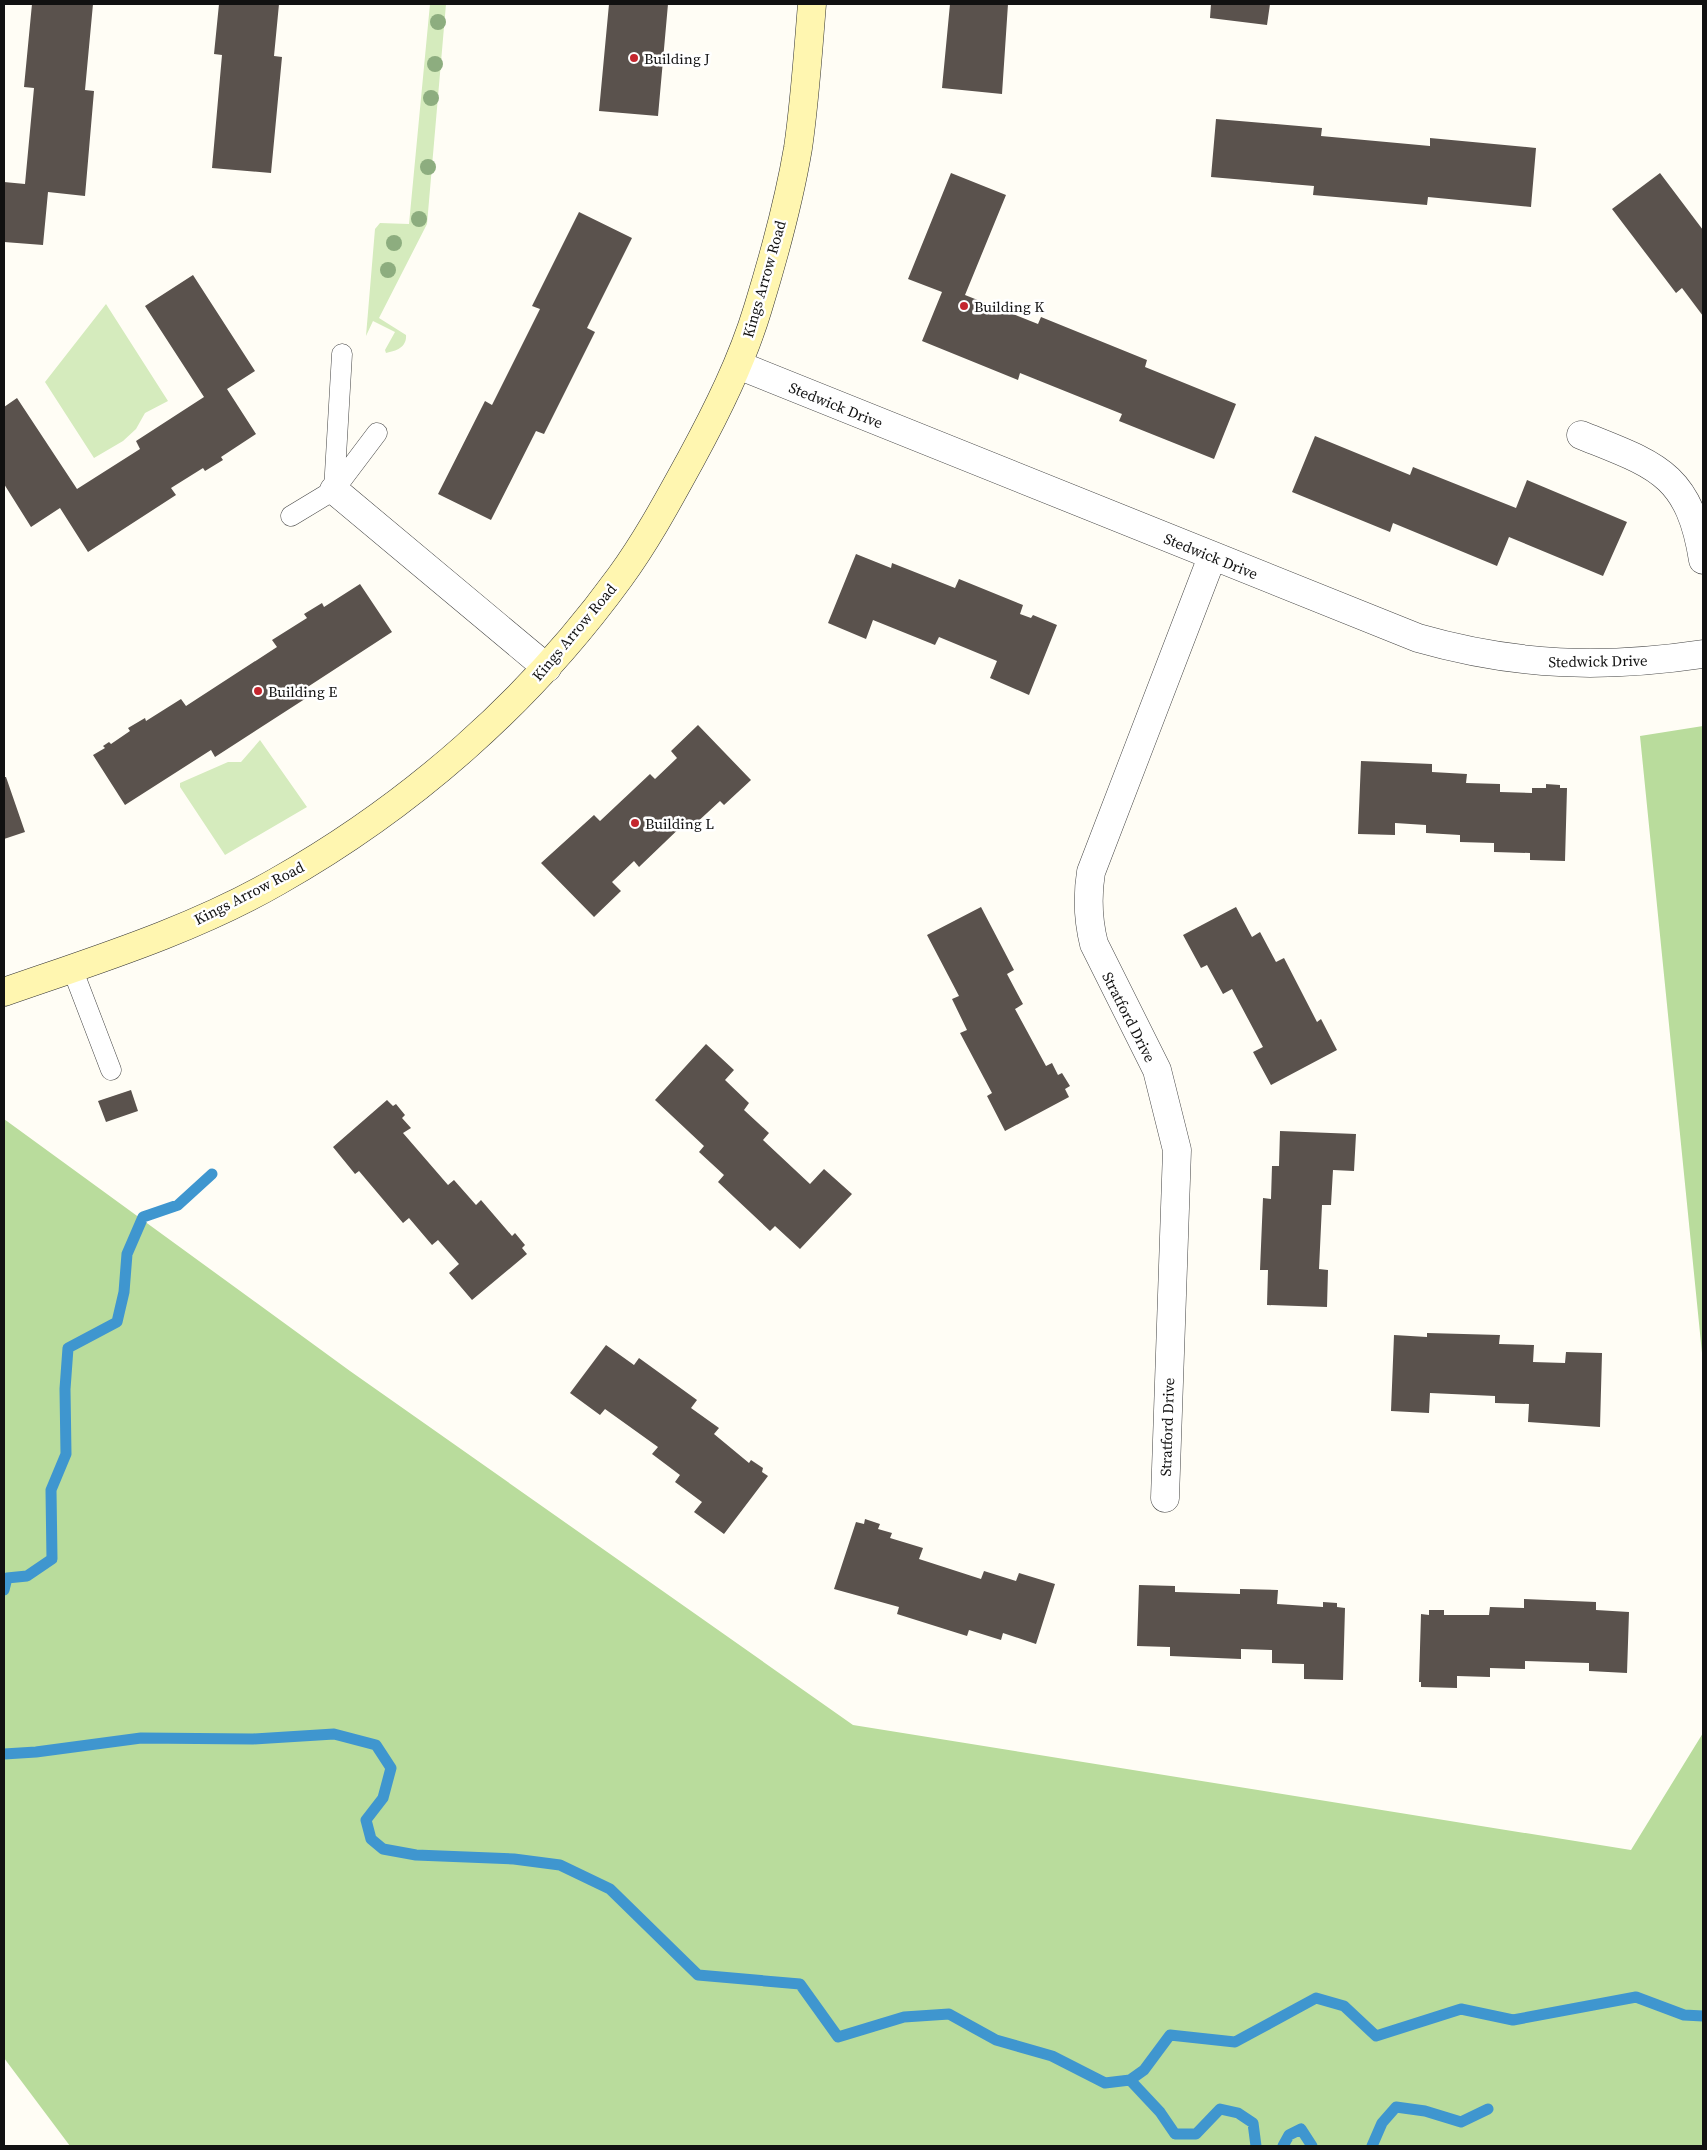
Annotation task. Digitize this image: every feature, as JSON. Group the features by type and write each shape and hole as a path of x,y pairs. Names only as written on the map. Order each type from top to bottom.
{"street":[{"name":"Kings Arrow Road","path":"4,992 174,930 275,883 376,819 434,775 499,717 547,668 621,575 661,513 706,431 738,365 758,310 781,224 797,150 812,4"},
{"name":"Stedwick Drive","path":"738,365 1212,557 1418,638 1497,657 1579,663 1670,659 1703,654"},
{"path":"1581,435 1643,460 1669,479 1692,516 1703,560"},
{"path":"334,490 547,668"},
{"name":"Stratford Drive","path":"1164,1498 1177,1150 1157,1070 1094,944 1089,921 1088,887 1091,872 1212,557"}],"lane":[{"path":"334,490 342,354"},
{"path":"291,516 334,490 378,433"},
{"path":"72,968 111,1070"}],"green space":[{"path":"430,4 446,4 427,224 379,318 406,335 405,343 401,348 386,353 385,350 395,332 373,321 366,336 375,229 380,223 409,224"},
{"path":"106,304 168,401 145,413 136,429 123,441 94,458 45,382"},
{"path":"1703,726 1703,1363 1640,736"},
{"path":"260,740 307,807 225,855 180,787 180,783 228,762 241,762"},
{"path":"4,1119 350,1371 853,1725 1631,1850 1703,1733 1703,2146 70,2146 4,2058"}],"building":[{"path":"32,4 93,4 85,90 94,91 85,196 48,192 43,245 4,242 4,182 25,184 34,88 24,87"},
{"path":"219,4 279,4 274,56 282,57 271,173 212,168 222,55 214,54"},
{"name":"Building J","path":"609,4 668,4 658,116 599,111"},
{"path":"950,4 1008,4 1002,94 942,88"},
{"path":"1211,4 1270,4 1267,25 1210,18"},
{"path":"1216,119 1322,128 1321,136 1430,146 1430,138 1536,148 1531,207 1428,197 1427,205 1313,195 1314,186 1211,177"},
{"name":"Building K","path":"951,173 1006,195 965,295 1038,324 1041,317 1147,360 1145,367 1236,404 1214,459 1119,421 1122,414 1020,373 1018,380 922,341 942,292 908,279"},
{"path":"1660,173 1703,230 1703,316 1682,288 1676,293 1612,209"},
{"path":"579,212 632,238 587,328 595,332 544,434 536,431 491,520 438,494 485,401 492,405 540,309 532,306"},
{"path":"193,275 255,371 227,389 256,434 221,457 223,460 205,471 203,468 171,488 176,495 88,552 60,508 31,527 4,484 4,407 17,398 77,489 140,449 136,441 204,397 145,306"},
{"path":"1315,436 1410,475 1413,467 1516,508 1527,480 1627,522 1603,576 1509,537 1497,566 1393,523 1390,532 1292,492"},
{"path":"856,554 891,568 892,563 955,588 959,579 1023,605 1020,614 1031,618 1033,615 1057,625 1029,695 990,678 997,661 939,637 935,645 873,620 866,639 828,623"},
{"name":"Building E","path":"360,584 392,632 306,688 311,695 215,757 211,750 125,805 93,755 105,748 103,746 109,742 111,744 130,731 128,728 145,718 146,721 181,699 186,706 277,647 272,640 307,618 304,614 322,603 324,607"},
{"name":"Building L","path":"698,725 751,780 724,805 720,801 694,825 689,819 639,867 634,861 612,882 621,891 594,917 541,863 594,815 600,821 650,774 655,779 677,758 671,751"},
{"path":"1361,761 1432,764 1432,772 1467,774 1466,783 1500,784 1500,792 1532,793 1532,788 1546,788 1546,784 1560,785 1560,788 1567,788 1565,861 1530,860 1530,853 1494,852 1494,843 1460,842 1460,835 1426,833 1426,825 1395,823 1395,835 1358,834"},
{"path":"4,777 6,777 25,832 4,839"},
{"path":"981,907 1014,970 1007,974 1023,1004 1015,1009 1046,1066 1052,1063 1058,1075 1062,1073 1070,1086 1065,1089 1069,1097 1005,1131 987,1096 992,1093 960,1033 967,1030 952,999 959,996 927,935"},
{"path":"1236,907 1252,937 1260,932 1276,962 1284,958 1317,1022 1321,1019 1337,1050 1271,1085 1253,1052 1263,1047 1232,989 1223,994 1207,965 1201,968 1183,935"},
{"path":"706,1044 734,1070 725,1080 749,1103 744,1110 769,1133 763,1140 810,1184 824,1169 852,1194 800,1249 775,1226 770,1231 718,1182 724,1175 699,1152 704,1146 655,1100"},
{"path":"131,1090 138,1111 106,1122 98,1101"},
{"path":"387,1100 393,1106 396,1104 405,1115 402,1118 411,1128 403,1133 448,1185 454,1180 476,1205 481,1200 512,1236 515,1233 525,1245 522,1248 527,1254 472,1300 449,1273 459,1264 438,1240 432,1245 409,1218 403,1223 359,1171 355,1174 333,1147"},
{"path":"1280,1131 1356,1134 1354,1171 1333,1170 1331,1205 1322,1205 1319,1269 1328,1270 1327,1307 1267,1305 1268,1270 1260,1270 1263,1198 1271,1199 1272,1166 1279,1166"},
{"path":"1427,1333 1500,1335 1499,1344 1534,1345 1533,1362 1565,1363 1566,1352 1602,1353 1600,1427 1528,1422 1529,1404 1495,1403 1495,1396 1430,1393 1429,1413 1391,1411 1394,1335 1427,1337"},
{"path":"606,1345 634,1365 639,1358 697,1400 691,1408 719,1428 714,1434 749,1463 751,1460 763,1468 762,1472 768,1476 724,1534 694,1512 702,1502 675,1482 680,1475 652,1454 658,1447 605,1409 600,1415 570,1393"},
{"path":"865,1519 880,1524 878,1529 892,1533 890,1538 923,1548 919,1559 981,1579 984,1571 1016,1581 1019,1573 1055,1584 1036,1644 1003,1633 1001,1640 969,1630 967,1636 897,1614 899,1607 834,1589 856,1522 864,1524"},
{"path":"1139,1585 1175,1586 1175,1592 1240,1594 1240,1589 1278,1590 1277,1604 1323,1607 1323,1602 1337,1603 1337,1607 1345,1608 1343,1680 1304,1679 1304,1664 1272,1663 1272,1650 1241,1649 1241,1659 1170,1656 1170,1647 1137,1646"},
{"path":"1524,1599 1596,1602 1596,1610 1629,1612 1627,1673 1589,1671 1589,1663 1525,1661 1525,1669 1490,1668 1490,1677 1457,1676 1457,1688 1421,1687 1421,1682 1419,1682 1421,1614 1429,1615 1429,1610 1444,1610 1444,1615 1489,1615 1490,1607 1524,1608"}],"waterway":[{"path":"4,1590 7,1578 27,1576 52,1559 51,1490 66,1454 65,1389 68,1348 117,1322 124,1292 127,1254 143,1217 178,1205 212,1174"},
{"path":"4,1754 36,1752 141,1738 253,1739 334,1734 376,1745 391,1768 383,1798 366,1820 371,1839 383,1849 416,1855 514,1859 560,1865 610,1889 698,1975 800,1984 838,2037 904,2017 949,2014 996,2040 1052,2056 1105,2083 1130,2080 1144,2070 1170,2035 1235,2042 1316,1998 1344,2006 1376,2036 1461,2009 1513,2020 1636,1997 1684,2015 1703,2016"},
{"path":"1130,2080 1160,2112 1175,2134 1196,2134 1220,2109 1238,2113 1253,2123 1256,2146"},
{"path":"1372,2146 1382,2123 1396,2107 1425,2111 1461,2122 1488,2109"},
{"path":"1283,2146 1289,2135 1301,2129 1312,2146"}],"place":[{"name":"Building J","path":"634,58"},
{"name":"Building K","path":"964,306"},
{"name":"Building E","path":"258,691"},
{"name":"Building L","path":"635,823"}]}
